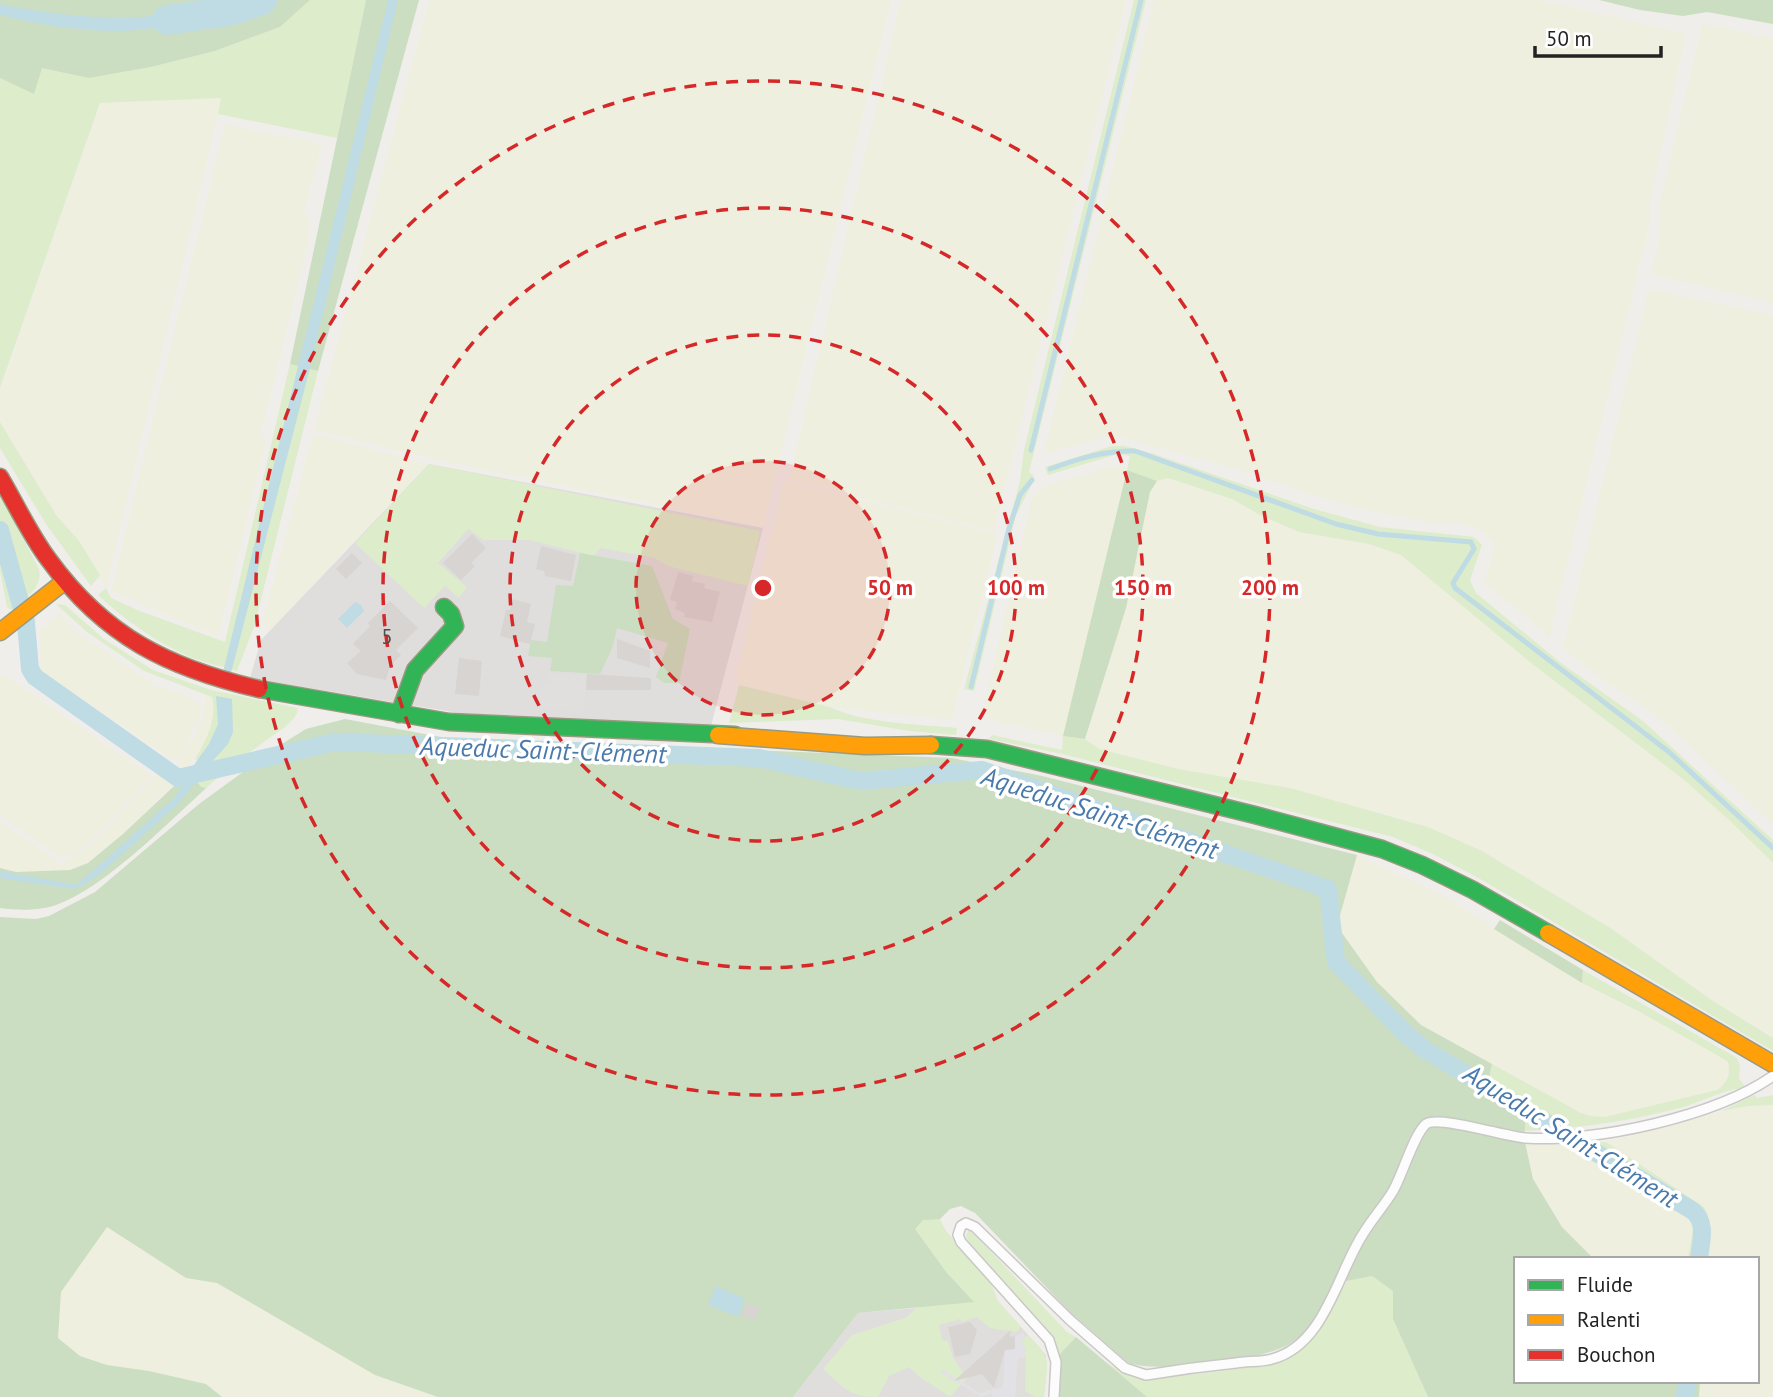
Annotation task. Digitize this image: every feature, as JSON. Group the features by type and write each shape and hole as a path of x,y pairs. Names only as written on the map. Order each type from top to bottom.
{"street":[{"path":"0,477 43,552 65,581 102,619 136,644 170,662 206,676 399,714 486,725 718,736 821,744 967,746 1255,815 1396,854 1473,890 1773,1064"},
{"path":"0,632 65,581"},
{"path":"399,714 415,670 455,626 451,614 444,607"}],"lane":[{"path":"1054,1397 1056,1362 1049,1340 961,1242 958,1235 961,1226 966,1223 975,1227 1070,1320 1125,1368 1136,1373 1146,1375 1273,1359 1296,1347 1323,1317 1362,1235 1394,1190 1416,1140 1429,1122 1457,1124 1524,1138 1606,1135 1713,1105 1748,1091 1773,1076"}],"shaded area":[{"path":"429,464 763,528 711,726 459,713 250,678 261,640"},
{"path":"550,673 586,675 584,711 538,710 542,685 549,686"},
{"path":"998,1301 1046,1355 1044,1397 793,1397 858,1313"},
{"path":"1023,1333 1026,1337 1021,1342 1026,1349 1026,1358 1018,1358 1015,1397 993,1397 991,1393 981,1397 941,1373 943,1370 980,1393 1003,1387 1005,1350 1015,1349 1015,1337"}],"green space":[{"path":"0,0 310,0 280,27 215,51 151,67 89,78 42,68 34,94 0,78"},
{"path":"310,0 366,0 337,138 218,114 221,98 100,103 0,388 0,78 11,83 42,67 89,78 151,67 215,51 280,27"},
{"path":"366,0 419,0 318,371 290,364"},
{"path":"429,0 891,0 763,527 423,457 314,430"},
{"path":"901,0 1126,0 994,531 789,480"},
{"path":"1134,0 1146,0 1029,472 1034,480 1016,515 974,691 964,689 1020,481 1024,450"},
{"path":"1154,0 1541,0 1686,34 1650,203 1650,222 1549,638 1526,616 1484,584 1495,543 1482,531 1461,523 1429,523 1362,509 1241,470 1123,438 1107,437 1044,453"},
{"path":"1599,0 1773,0 1773,24 1707,12 1683,16 1640,10"},
{"path":"1702,24 1773,38 1773,303 1651,274 1660,233 1660,203"},
{"path":"222,98 106,588 79,541 56,515 0,422 0,391 101,103"},
{"path":"225,124 322,144 304,213 309,219 308,242 261,433 266,441 218,636 111,591"},
{"path":"1649,289 1773,315 1773,824 1666,724 1563,648"},
{"path":"290,364 318,371 254,627 237,671 177,651 130,622 98,595 106,588 111,598 225,642"},
{"path":"0,422 56,515 79,541 100,575 91,586 46,524 0,448"},
{"path":"313,434 428,464 271,629 262,624"},
{"path":"1112,446 1148,452 1314,509 1380,527 1474,537 1482,545 1470,580 1476,593 1561,663 1643,721 1773,840 1773,863 1683,779 1531,663 1401,555 1369,544 1299,532 1232,499 1168,478 1157,481 1127,470 1130,456 1118,454 1048,475 1045,467"},
{"path":"429,464 760,531 748,586 668,566 655,558 600,548 594,556 529,540 484,540 468,529 438,563 467,587 459,598 445,586 424,608 355,543"},
{"path":"1112,465 1123,466 1127,470 1063,736 991,720 983,711 1032,497 1048,484"},
{"path":"1127,470 1157,481 1150,492 1126,608 1085,739 1063,736"},
{"path":"1168,478 1232,499 1299,532 1369,544 1401,555 1531,663 1683,779 1728,819 1773,863 1773,1038 1713,1001 1612,929 1482,851 1428,827 1372,810 1178,769 1099,749 1085,739 1110,662 1150,492 1157,481"},
{"path":"784,481 998,534 952,720 830,707 739,685 735,681"},
{"path":"0,495 39,569 40,576 36,587 11,610 7,607 0,571"},
{"path":"580,553 652,566 673,619 690,629 679,683 664,683 656,677 668,643 617,628 613,646 600,674 550,671 552,658 528,656 531,640 547,642 556,585 573,586"},
{"path":"56,604 65,605 104,639 153,670 211,690 298,708 285,727 224,773 135,853 97,883 78,895 44,908 0,908 63,894 165,813 198,782 208,766 195,759 212,722 212,697 144,671 87,632"},
{"path":"59,613 69,622 71,628 159,688 166,687 175,693 179,690 201,705 200,717 190,731 191,738 180,759 173,760 41,671 40,630"},
{"path":"37,617 31,629 34,668 39,675 162,760 183,770 172,781 35,685 28,677 23,666 20,630"},
{"path":"3,674 152,776 84,846 70,856 60,857 0,816 0,676"},
{"path":"739,685 860,717 957,728 956,735 909,731 838,719 729,723"},
{"path":"207,695 212,697 214,710 210,733 186,771 176,768 194,738"},
{"path":"345,719 446,738 952,758 1042,776 1357,855 1337,926 1377,982 1421,1025 1492,1064 1488,1084 1492,1098 1526,1118 1524,1138 1533,1179 1562,1227 1592,1257 1514,1257 1514,1383 1700,1383 1699,1397 1428,1397 1393,1319 1393,1291 1372,1276 1347,1281 1338,1277 1319,1313 1306,1330 1291,1343 1278,1349 1210,1364 1141,1366 1127,1362 1069,1311 975,1213 961,1206 950,1209 940,1219 923,1220 915,1229 946,1272 974,1302 858,1313 793,1397 438,1397 375,1375 217,1283 186,1278 107,1227 61,1292 58,1338 80,1356 107,1365 206,1384 222,1397 0,1397 0,917 36,919 49,916 95,892 199,804 306,729"},
{"path":"992,735 1062,750 1063,736 1085,739 1099,749 1178,769 1290,788 1428,827 1482,851 1612,929 1713,1001 1773,1038 1773,1051 1482,880 1393,837 1062,754 989,739"},
{"path":"159,772 174,784 123,834 88,863 70,870 16,872 0,868 0,822 62,864 90,844"},
{"path":"189,772 201,787 206,788 154,837 92,886 53,906 26,910 0,908 0,868 16,872 70,870 88,863"},
{"path":"1357,855 1445,897 1582,983 1717,1055 1728,1062 1729,1073 1725,1083 1717,1090 1642,1109 1605,1117 1591,1116 1421,1025 1377,982 1337,926"},
{"path":"1500,920 1583,970 1582,983 1494,929"},
{"path":"1583,970 1737,1058 1740,1066 1739,1079 1745,1086 1687,1106 1647,1116 1587,1126 1525,1131 1526,1118 1492,1098 1488,1084 1492,1064 1581,1113 1605,1117 1717,1090 1727,1078 1728,1062 1582,983"},
{"path":"1754,1095 1757,1098 1773,1095 1773,1105 1722,1111"},
{"path":"1773,1105 1773,1397 1699,1397 1700,1383 1759,1383 1759,1257 1706,1257 1710,1239 1704,1207 1606,1142 1748,1106"},
{"path":"1606,1142 1704,1207 1710,1226 1706,1257 1688,1257 1694,1223 1692,1217 1578,1143"},
{"path":"1578,1143 1692,1217 1694,1223 1688,1257 1592,1257 1562,1227 1533,1179 1526,1144"},
{"path":"939,1209 946,1231 990,1280 998,1301 1021,1327 1016,1332 990,1328 977,1317 939,1325 942,1340 948,1341 953,1358 967,1378 950,1397 909,1367 889,1376 878,1397 853,1393 823,1369 852,1335 905,1318 931,1297 910,1231 915,1211"},
{"path":"107,1227 186,1278 217,1283 375,1375 438,1397 222,1397 206,1384 107,1365 80,1356 58,1338 61,1292"},
{"path":"969,1230 1067,1332 1076,1337 1059,1355 1048,1330 968,1241 966,1235"},
{"path":"1372,1276 1394,1291 1393,1319 1428,1397 1147,1397 1105,1362 1141,1379 1230,1370 1276,1359 1309,1341 1325,1320 1347,1281"},
{"path":"1028,1335 1046,1358 1044,1397 1035,1397 1025,1391 1026,1349 1021,1342"},
{"path":"1076,1337 1147,1397 1058,1397 1059,1355"}],"water":[{"path":"388,0 398,0 309,372 231,673 223,672"},
{"path":"0,4 51,13 102,17 152,16 203,8 208,16 148,29 87,30 51,26 0,15"},
{"path":"355,602 361,605 364,611 347,628 338,619"},
{"path":"216,696 232,699 233,732 228,744 207,767 189,772 209,744 218,724"},
{"path":"202,774 179,803 99,875 78,888 0,878 0,871 76,885 174,798 188,778"},
{"path":"716,1286 745,1299 738,1317 708,1305"}],"building":[{"path":"472,534 486,548 471,563 475,566 461,580 443,563"},
{"path":"541,546 576,555 571,581 545,576 544,571 536,569"},
{"path":"352,553 362,563 346,579 336,569"},
{"path":"678,572 693,576 692,581 705,584 704,588 720,592 712,622 684,617 685,613 675,609 677,602 670,600"},
{"path":"513,599 531,604 527,622 535,624 530,644 500,636 506,610 510,610"},
{"path":"390,601 418,628 396,650 401,655 390,666 386,680 357,674 347,663 361,651 353,644 370,626 368,623"},
{"path":"617,639 650,651 650,668 617,658"},
{"path":"459,658 482,661 479,696 455,694"},
{"path":"587,674 651,678 651,690 586,690"},
{"path":"747,1303 760,1308 754,1320 741,1315"},
{"path":"970,1322 977,1330 970,1354 955,1357 948,1327"},
{"path":"1011,1330 1009,1336 1015,1337 1015,1349 1005,1350 994,1388 982,1374 954,1381"}],"waterway":[{"path":"167,20 229,11 262,0"},
{"path":"1031,450 1141,0"},
{"path":"1050,469 1092,456 1135,451 1336,524 1378,534 1471,542 1474,549 1453,583 1455,588 1669,752 1773,848"},
{"path":"971,687 1009,528 1020,495 1032,480"},
{"name":"Aqueduc Saint-Clément","path":"0,530 26,623 30,669 35,677 178,778 335,742 759,758 860,781 982,770 1328,889 1336,962 1406,1034 1424,1049 1693,1211 1702,1227 1699,1257"},
{"name":"Aqueduc Saint-Clément","path":"1685,1397 1687,1383"}],"traffic: fast":[{"path":"399,714 415,670 455,626 451,614 444,607"},
{"path":"259,689 449,722 735,735"},
{"path":"931,745 987,749 1382,849 1473,890 1548,933"}],"traffic: slow":[{"path":"0,632 65,581"},
{"path":"718,735 865,746 931,745"},
{"path":"1548,933 1773,1064"}],"traffic: jam":[{"path":"0,477 49,560 70,587 116,629 141,646 196,671 259,689"}]}
